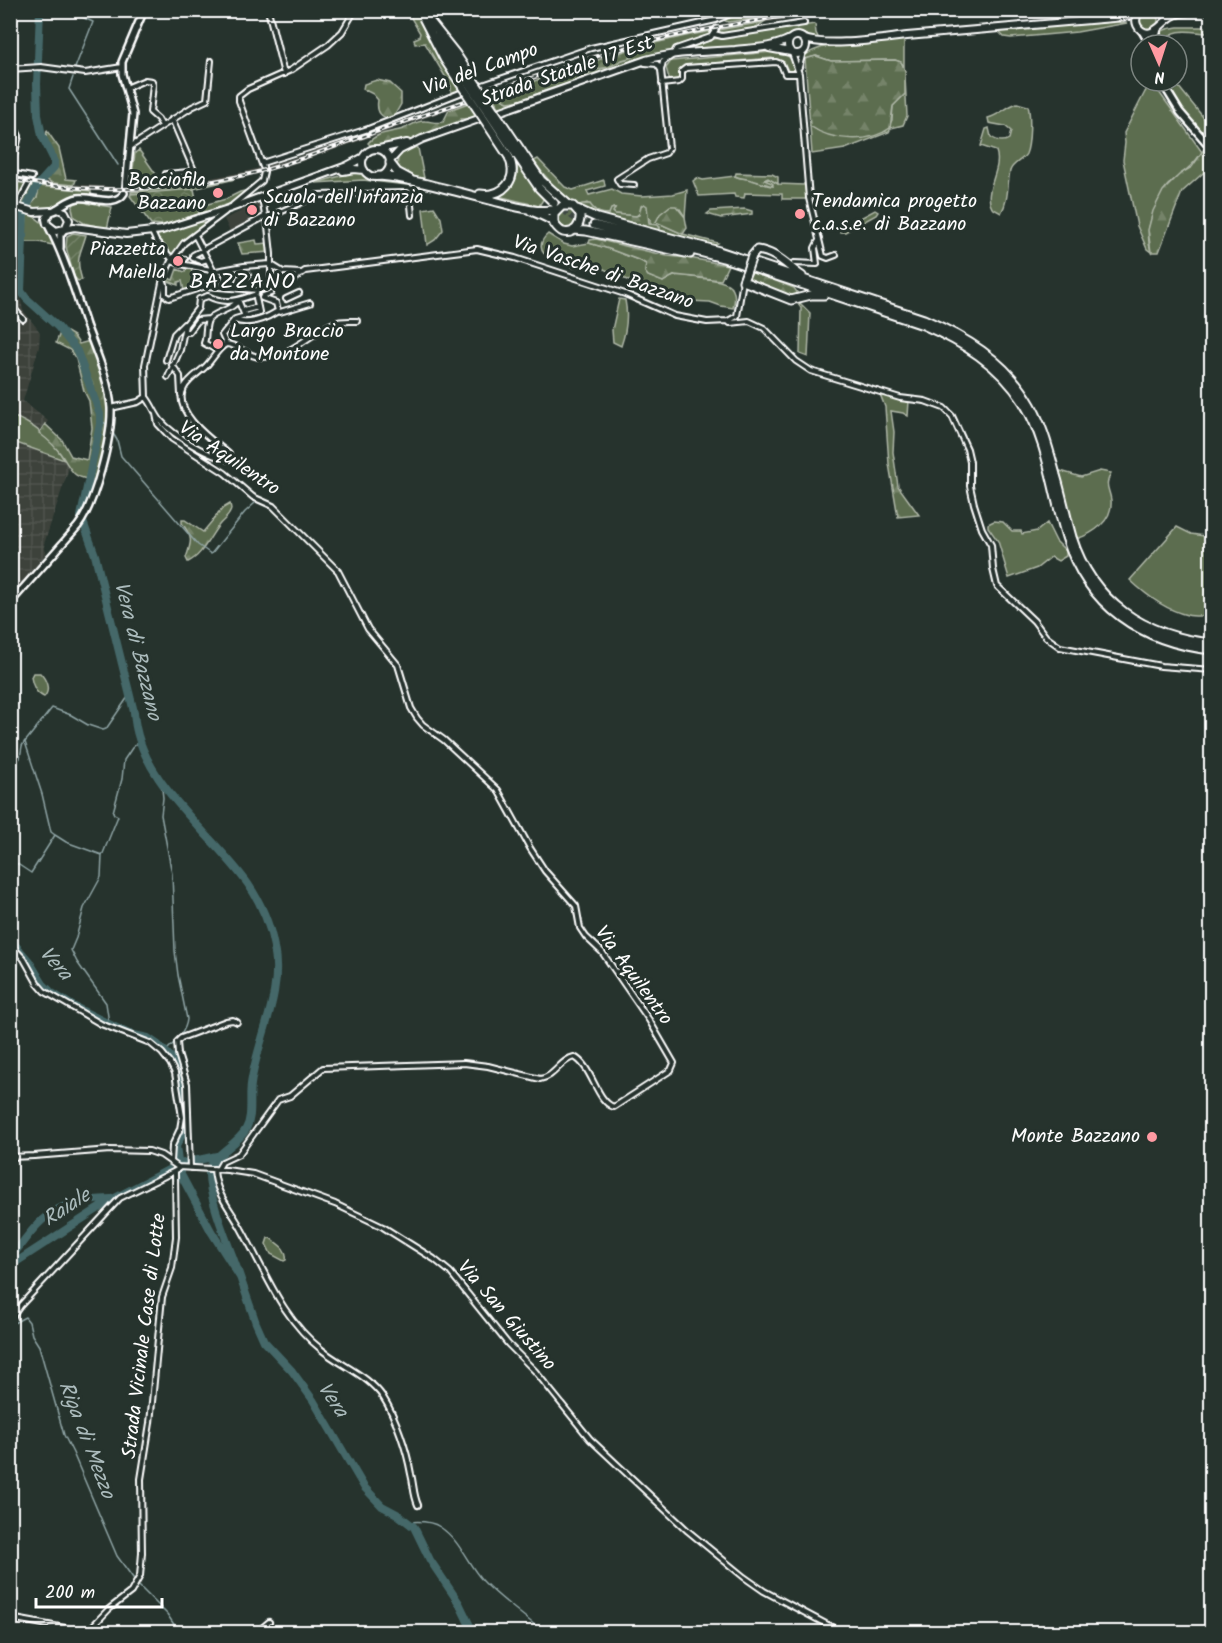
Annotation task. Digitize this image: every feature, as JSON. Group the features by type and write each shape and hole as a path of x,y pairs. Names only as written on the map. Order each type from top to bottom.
{"highway":[{"path":"420,10 515,154 539,188 556,206"},
{"path":"411,179 482,194 494,194 504,189 510,182 515,154"},
{"path":"515,154 541,180 574,207 592,217 654,232 747,267 783,298 791,300 815,295 838,297"},
{"path":"390,162 398,173 429,186"},
{"path":"379,176 517,207 541,215 563,232 586,231 747,267 772,269 924,319 977,346 1001,365 1027,397 1036,414 1048,446 1073,538 1094,581 1110,601 1146,627 1170,636 1212,644"},
{"path":"554,224 556,206"},
{"path":"517,207 549,210 556,206 574,207"},
{"path":"574,207 580,220 574,230"},
{"path":"594,225 777,276 922,325 976,352 997,370 1032,418 1042,446 1066,539 1087,583 1112,610 1141,631 1169,642 1212,650"},
{"path":"747,267 754,252 760,250 779,258 812,282"},
{"path":"772,269 782,266 779,258"},
{"path":"777,276 799,289 798,298"}],"main road":[{"path":"10,603 80,523 99,475 110,424 111,408 102,369 61,253 46,219 53,210 68,201 79,197 114,200 120,198 125,190 133,112 122,67 124,54 144,10"},
{"path":"1157,33 1161,19 1158,10 1180,13"},
{"path":"1140,30 1150,33 1159,28 1168,17 1180,13 1207,10"},
{"path":"1140,11 1136,20 1140,30"},
{"path":"832,42 798,54 791,53 787,45 790,39 796,36 813,41 832,42 1113,18 1128,16 1140,11"},
{"path":"1113,18 1127,21 1142,33"},
{"path":"802,38 806,43 804,51"},
{"name":"Strada Statale 17 Est","path":"378,149 422,139 633,65 673,55 762,48 790,39"},
{"name":"Strada Statale 17 Est","path":"762,48 791,53"},
{"path":"1168,93 1180,112 1212,149"},
{"name":"Strada Statale 17 Est","path":"390,162 400,150 422,139"},
{"path":"29,211 49,227 58,231 76,227 128,234 152,232 228,209 347,166 371,150 378,149 385,152 390,162 387,171 379,176 371,176 364,170 363,157"},
{"path":"299,183 349,169 364,170"},
{"path":"61,253 60,239 69,222 68,201"},
{"path":"15,207 29,211 62,210 77,222 93,229"}],"street":[{"path":"268,10 284,74"},
{"path":"172,365 179,374 179,393 186,414 229,455 230,460 206,451 177,435 156,414 146,397 145,365 162,280 171,260 195,235 263,180 263,167 256,152 239,96 245,91 284,74 337,38 355,10"},
{"name":"Via del Campo","path":"263,167 566,55 596,46 716,25 720,17 740,10"},
{"path":"634,185 620,184 616,179 631,168 669,150 661,70 662,64 673,55 677,48 714,34 722,36 804,23"},
{"path":"714,34 716,25"},
{"path":"799,74 804,51"},
{"path":"791,53 799,74 808,184 819,242 824,257 836,255"},
{"path":"130,147 172,119 208,99 211,61"},
{"path":"662,84 679,82 682,79 682,71 687,68 776,62 781,64 785,74 799,74"},
{"path":"633,65 653,63 659,65 661,70"},
{"path":"10,69 31,66 82,73 122,67"},
{"path":"126,88 145,80 152,81 150,112 162,126"},
{"path":"10,118 19,136 10,173 32,177"},
{"path":"166,174 189,172 193,168 172,119"},
{"path":"15,207 28,185"},
{"path":"181,264 202,249 316,195 407,193 410,197 412,215"},
{"path":"262,197 271,254 271,286"},
{"path":"201,218 206,221 205,227"},
{"path":"152,232 171,260 181,264 225,271 270,264 283,272 301,273"},
{"path":"195,235 213,270"},
{"path":"794,263 817,264 815,248 819,242"},
{"name":"Via Vasche di Bazzano","path":"301,273 477,249 514,258 626,294 675,316 707,322 748,321 764,328 796,360 811,371 900,398 925,400 944,408 952,416 967,449 970,462 970,486 982,529 991,545 994,579 997,586 1034,621 1052,643 1161,666 1212,670"},
{"path":"193,256 200,261 207,259"},
{"path":"728,321 737,316 747,267"},
{"path":"208,296 213,283 219,280 225,271"},
{"path":"162,280 169,298 194,288 211,286 257,290 292,281 301,273"},
{"path":"236,288 239,278 248,275"},
{"path":"184,332 189,332 198,320 210,319 239,301 256,294 257,290"},
{"path":"262,298 271,293"},
{"path":"249,296 281,301 299,293"},
{"path":"166,360 174,334 177,329 185,325 198,308 199,299 208,296 221,300 239,301"},
{"path":"226,344 222,335 233,321 258,313 256,298"},
{"path":"239,301 243,313 258,307"},
{"path":"278,311 281,301"},
{"path":"233,321 258,320 278,311 294,309 310,303"},
{"path":"10,304 23,319"},
{"path":"228,309 233,321"},
{"path":"210,319 204,343 218,351"},
{"path":"226,344 238,347 257,357 275,356 294,349 336,322 357,321"},
{"path":"168,377 180,350 185,325"},
{"path":"181,395 187,383 226,344"},
{"path":"111,408 138,402 146,397"},
{"name":"Via Aquilentro","path":"156,414 158,425 174,442 225,473 253,497 273,506 338,572 368,629 398,665 411,708 417,718 498,790 545,871 576,906 580,928 602,952 649,1020 674,1062 671,1070 614,1107 607,1104 587,1071 579,1060 573,1057 548,1077 540,1079 488,1066 464,1063 323,1068 291,1095 278,1100 239,1154 212,1169"},
{"path":"10,944 24,959 44,991 101,1024 150,1043 170,1063 175,1072 182,1117 180,1129 172,1146 173,1164"},
{"path":"190,1164 187,1084 177,1042 181,1038 231,1020 237,1022"},
{"name":"Via San Giustino","path":"10,1157 101,1150 138,1150 156,1153 180,1168 190,1164 254,1174 335,1204 383,1227 434,1259 457,1280 508,1344 535,1371 590,1439 688,1531 764,1591 841,1632"},
{"path":"10,1320 20,1306 120,1198 180,1168"},
{"path":"212,1169 222,1199 242,1229 286,1312 322,1350 374,1387 391,1410 407,1458 412,1489 418,1505"},
{"name":"Strada Vicinale Case di Lotte","path":"87,1632 109,1609 131,1592 140,1576 141,1479 151,1411 162,1298 170,1274 176,1237 175,1171"},
{"path":"10,1618 87,1632"},
{"path":"257,1632 269,1622"}],"shaded area":[{"path":"810,10 858,11 746,25 639,47 587,62 299,162 245,177 147,191 105,192 46,188 46,182 129,188 244,172 297,157 585,57 638,42 731,22"},
{"name":"Scuola dell'Infanzia di Bazzano","path":"261,202 259,218 230,232 224,219"},
{"path":"10,211 20,214 18,288 23,310 40,332 39,347 23,401 48,421 39,433 23,420 11,416"},
{"path":"11,441 71,462 44,544 46,554 11,595"}],"green space":[{"path":"1148,10 1155,13 1158,20 1155,27 1148,30 1141,27 1138,20 1141,13"},
{"path":"407,11 416,11 464,91 447,96 451,93 451,86 425,43 415,44 414,39 419,37 420,33"},
{"path":"746,11 816,11 728,22 721,19"},
{"path":"1109,21 1127,23 1077,32 1011,38 1004,37 998,31"},
{"path":"764,22 744,31 691,42 670,54 501,110 491,95 498,93 503,100 508,102 529,99 541,92 579,80 594,70 609,67 633,57 637,47"},
{"path":"815,24 819,39 811,39 804,34 796,33 778,43 677,53 714,39"},
{"path":"1205,27 1206,33 1188,31 1161,33 1167,29"},
{"path":"904,39 904,67 901,62 895,60 831,61 816,56 805,59 805,55 815,50 840,43"},
{"path":"637,47 633,57 609,67 594,70 579,80 541,92 529,99 508,102 503,100 498,93"},
{"path":"782,53 788,57 796,72 789,73 784,62 772,58 690,65 683,68 677,81 670,82 666,68 671,61"},
{"path":"816,56 831,61 895,60 901,62 905,71 905,94 893,106 890,128 872,137 850,139 828,135 810,126 805,59"},
{"path":"905,77 907,116 903,125 891,128 889,132 845,149 812,154 810,126 827,134 847,136 886,131 892,120 893,106 905,94"},
{"path":"377,80 390,83 401,93 401,104 393,118 382,116 378,108 378,100 373,94 363,89 364,84"},
{"path":"1145,93 1160,93 1202,152 1164,191 1149,226 1148,239 1151,252 1147,249 1137,226 1123,160 1124,133"},
{"path":"1171,93 1184,93 1211,127 1211,146"},
{"path":"471,102 479,118 461,119 457,125 404,142 381,145 368,143 380,135 419,122 443,122 449,110"},
{"path":"1017,103 1028,106 1030,123 1028,144 1026,154 1010,171 1007,198 1001,213 992,208 989,195 997,166 996,151 981,146 986,129 989,128 991,137 1002,141 1009,139 1011,131 1005,126 989,123 988,118"},
{"path":"47,131 59,148 66,179 76,180 74,185 52,183 44,178 44,175 53,172 54,167 46,142"},
{"path":"1207,145 1211,150 1211,166 1182,192 1159,252 1151,252 1148,230 1153,211 1163,191 1180,174 1192,167"},
{"path":"418,148 424,178 414,179 397,170 398,157 406,150"},
{"path":"139,150 162,183 131,184 135,153"},
{"path":"538,159 565,187 573,190 604,180 605,186 587,191 589,195 612,189 621,194 642,196 673,194 687,190 685,217 680,209 656,222 683,234 718,243 712,247 659,232 660,227 650,224 650,219 640,213 636,216 615,214 613,212 615,208 613,208 609,214 600,214 587,203 578,206 548,180 534,161"},
{"path":"517,164 544,198 539,206 498,196 508,191 514,184"},
{"path":"355,172 364,173 369,178 386,179 407,185 363,180 315,183"},
{"path":"736,173 772,174 778,177 778,184 768,178 764,180 772,183 773,186 739,178 735,176"},
{"path":"735,176 772,186 773,184 764,180 770,179 778,184 804,185 804,183 807,199 782,199 782,194 745,193 744,198 735,197 734,194 699,196 693,181 697,178 703,180"},
{"path":"235,179 193,189 131,194 131,192"},
{"path":"10,181 39,186 37,198 29,207 11,201"},
{"path":"39,186 91,191 91,196 73,197 47,210 29,207 37,198"},
{"path":"194,189 199,214 163,225 151,224 130,196 131,194"},
{"path":"249,190 226,206 199,214 197,207"},
{"path":"82,201 112,207 107,229 84,223 74,217 72,208 74,204"},
{"path":"590,204 596,211 603,214 609,214 611,209 615,208 613,212 615,214 636,216 639,215 641,206 644,204 647,206 649,224 658,225 659,232 604,218 578,206"},
{"path":"670,206 676,206 685,217 687,228 683,234 656,222 660,214"},
{"path":"434,207 441,218 443,230 435,240 427,245 423,209"},
{"path":"567,209 574,212 577,219 574,226 567,229 560,226 557,219 560,212"},
{"path":"745,209 752,211 752,214 721,218 707,214 711,211"},
{"path":"875,210 878,212 876,215 845,232 840,232 840,229"},
{"path":"27,214 46,227 57,246 25,242"},
{"path":"200,221 204,222 203,225 184,241 172,256 155,236"},
{"path":"73,233 86,235 79,261 82,280 78,281 74,277 66,247 67,236"},
{"path":"548,234 564,244 572,246 589,243 641,261 646,264 645,272 648,276 663,282 680,276 726,283 734,292 733,308 710,302 689,301 665,291 629,281 604,269 585,266 574,268 563,260 544,253 541,247"},
{"path":"596,239 667,256 728,265 721,280 675,275 663,282 648,276 645,272 646,264 641,261 589,243 590,240"},
{"path":"256,240 257,244 269,243 270,252 242,254 238,243"},
{"path":"187,268 191,269 196,287 184,291 182,281 178,282 178,285 166,280 166,277 173,280 177,269 185,272"},
{"path":"750,271 794,288 799,295 794,298 757,284 748,278"},
{"path":"619,299 625,300 626,312 621,346 613,342 612,330"},
{"path":"800,303 810,313 808,357 800,354 801,308 798,304"},
{"path":"67,332 74,336 79,344 90,341 104,382 109,410 105,443 96,480 81,477 73,472 58,450 39,433 45,424 62,440 71,456 87,460 92,428 89,401 84,391 76,359 70,350 56,343 60,333"},
{"path":"880,394 909,401 908,416 891,411 894,432 893,452 898,486 919,515 898,517 889,464 885,407"},
{"path":"11,416 42,433 55,446 64,460 11,441"},
{"path":"1057,470 1081,477 1100,471 1111,473 1107,484 1111,500 1109,514 1101,526 1076,539"},
{"path":"230,504 231,510 228,515 202,550 188,562 186,558 190,540 182,520 203,532 223,508"},
{"path":"994,521 1003,522 1012,531 1021,531 1022,534 1037,531 1047,523 1056,541 1066,551 1066,556 1058,561 1051,557 1037,568 1009,578 998,541 988,527 988,524"},
{"path":"1177,527 1191,534 1211,537 1211,617 1190,616 1171,610 1130,580"},
{"path":"33,673 40,673 46,681 47,691 44,697 33,686 31,677"},
{"path":"268,1238 282,1247 286,1260 271,1254 266,1244"}],"waterway":[{"name":"Vera di Bazzano","path":"40,10 38,115 42,136 54,160 54,167 37,186 24,212 21,291 58,327 77,351 100,414 100,424 81,516 95,555 139,737 148,761 162,783 233,864 253,891 261,906 274,947 276,965 273,999 254,1067 248,1124 242,1135 214,1161 209,1173 216,1210 240,1277"},
{"path":"66,10 93,22 75,68"},
{"path":"73,77 69,89 118,165"},
{"name":"Vera di Bazzano","path":"100,419 107,425"},
{"path":"111,430 117,440 121,456 198,545 211,554 255,503"},
{"path":"55,835 51,832 42,794 25,742 52,708 88,725 106,729 130,694"},
{"path":"109,1023 106,1003 71,950 84,908 101,877 102,856 118,816 113,812 122,779 124,760 141,740"},
{"path":"10,771 20,758 25,741"},
{"path":"161,780 163,798 161,815 172,874 175,951 187,1019 182,1032 166,1051"},
{"path":"10,859 31,873 55,835 66,842 102,855"},
{"name":"Vera","path":"10,939 52,993 129,1034 148,1038 175,1061 181,1081 185,1120 184,1131 176,1146 178,1162"},
{"name":"Raiale","path":"184,1163 217,1156"},
{"name":"Raiale","path":"10,1266 113,1199 168,1170"},
{"name":"Vera","path":"180,1173 211,1231 240,1277 264,1341 292,1371 313,1400 364,1487 382,1506 414,1527 430,1560 459,1603 473,1632"},
{"name":"Raiale","path":"10,1259 31,1231 51,1213 75,1203 111,1199"},
{"name":"Riga di Mezzo","path":"10,1325 25,1317 29,1322 32,1335 39,1346 64,1435 117,1556 136,1582"},
{"path":"409,1522 421,1522 440,1527 459,1546 483,1581 543,1632"},
{"name":"Riga di Mezzo","path":"137,1584 167,1614 179,1632"}],"tunnel":[{"path":"554,203 575,218 594,225"}],"railway":[{"path":"10,179 98,189 157,188 216,181 299,160 615,51 708,29 834,10"}],"place":[{"name":"Bocciofila Bazzano","path":"218,193"},
{"name":"Scuola dell'Infanzia di Bazzano","path":"252,210"},
{"name":"Tendamica progetto c.a.s.e. di Bazzano","path":"800,214"},
{"name":"Piazzetta Maiella","path":"178,261"},
{"name":"Largo Braccio da Montone","path":"218,344"},
{"name":"Monte Bazzano","path":"1152,1137"}],"district":[{"name":"BAZZANO","path":"243,282"}]}
